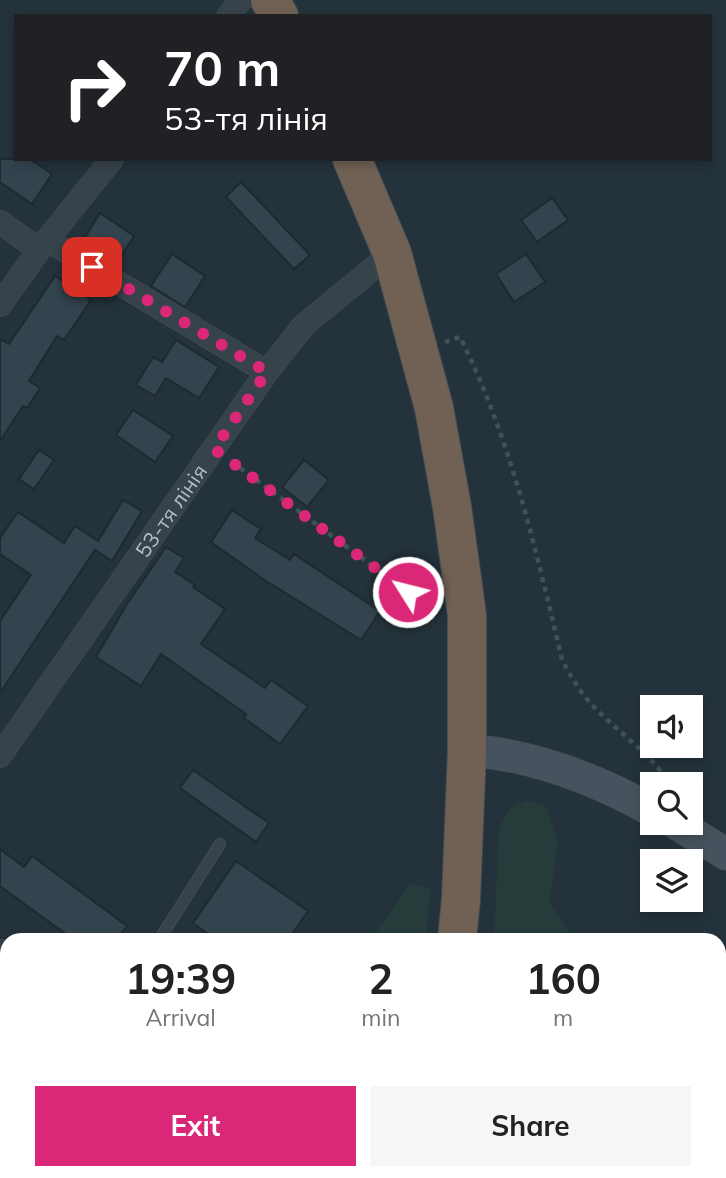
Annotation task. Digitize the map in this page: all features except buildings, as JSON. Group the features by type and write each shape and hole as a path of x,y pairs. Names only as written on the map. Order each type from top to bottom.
{"highway":[{"path":"353,161 392,253 419,351 436,421 467,615 467,750 458,933"}],"street":[{"path":"0,305 43,245 110,161"},
{"path":"0,222 267,372"},
{"name":"53-тя лінія","path":"0,756 267,372 304,325 392,253"},
{"path":"467,750 502,753 570,772 640,804"},
{"path":"695,835 726,854"}],"lane":[{"path":"163,933 220,844"}],"path":[{"path":"419,351 460,337 476,369 515,475 562,660 573,682 592,705 662,772"},
{"path":"214,449 408,592"}],"green space":[{"path":"528,800 546,806 558,843 549,902 569,933 494,933 499,828 510,808"},
{"path":"410,883 431,888 426,933 376,933"}],"route":[{"path":"92,267 267,372 214,449 408,592"}]}
